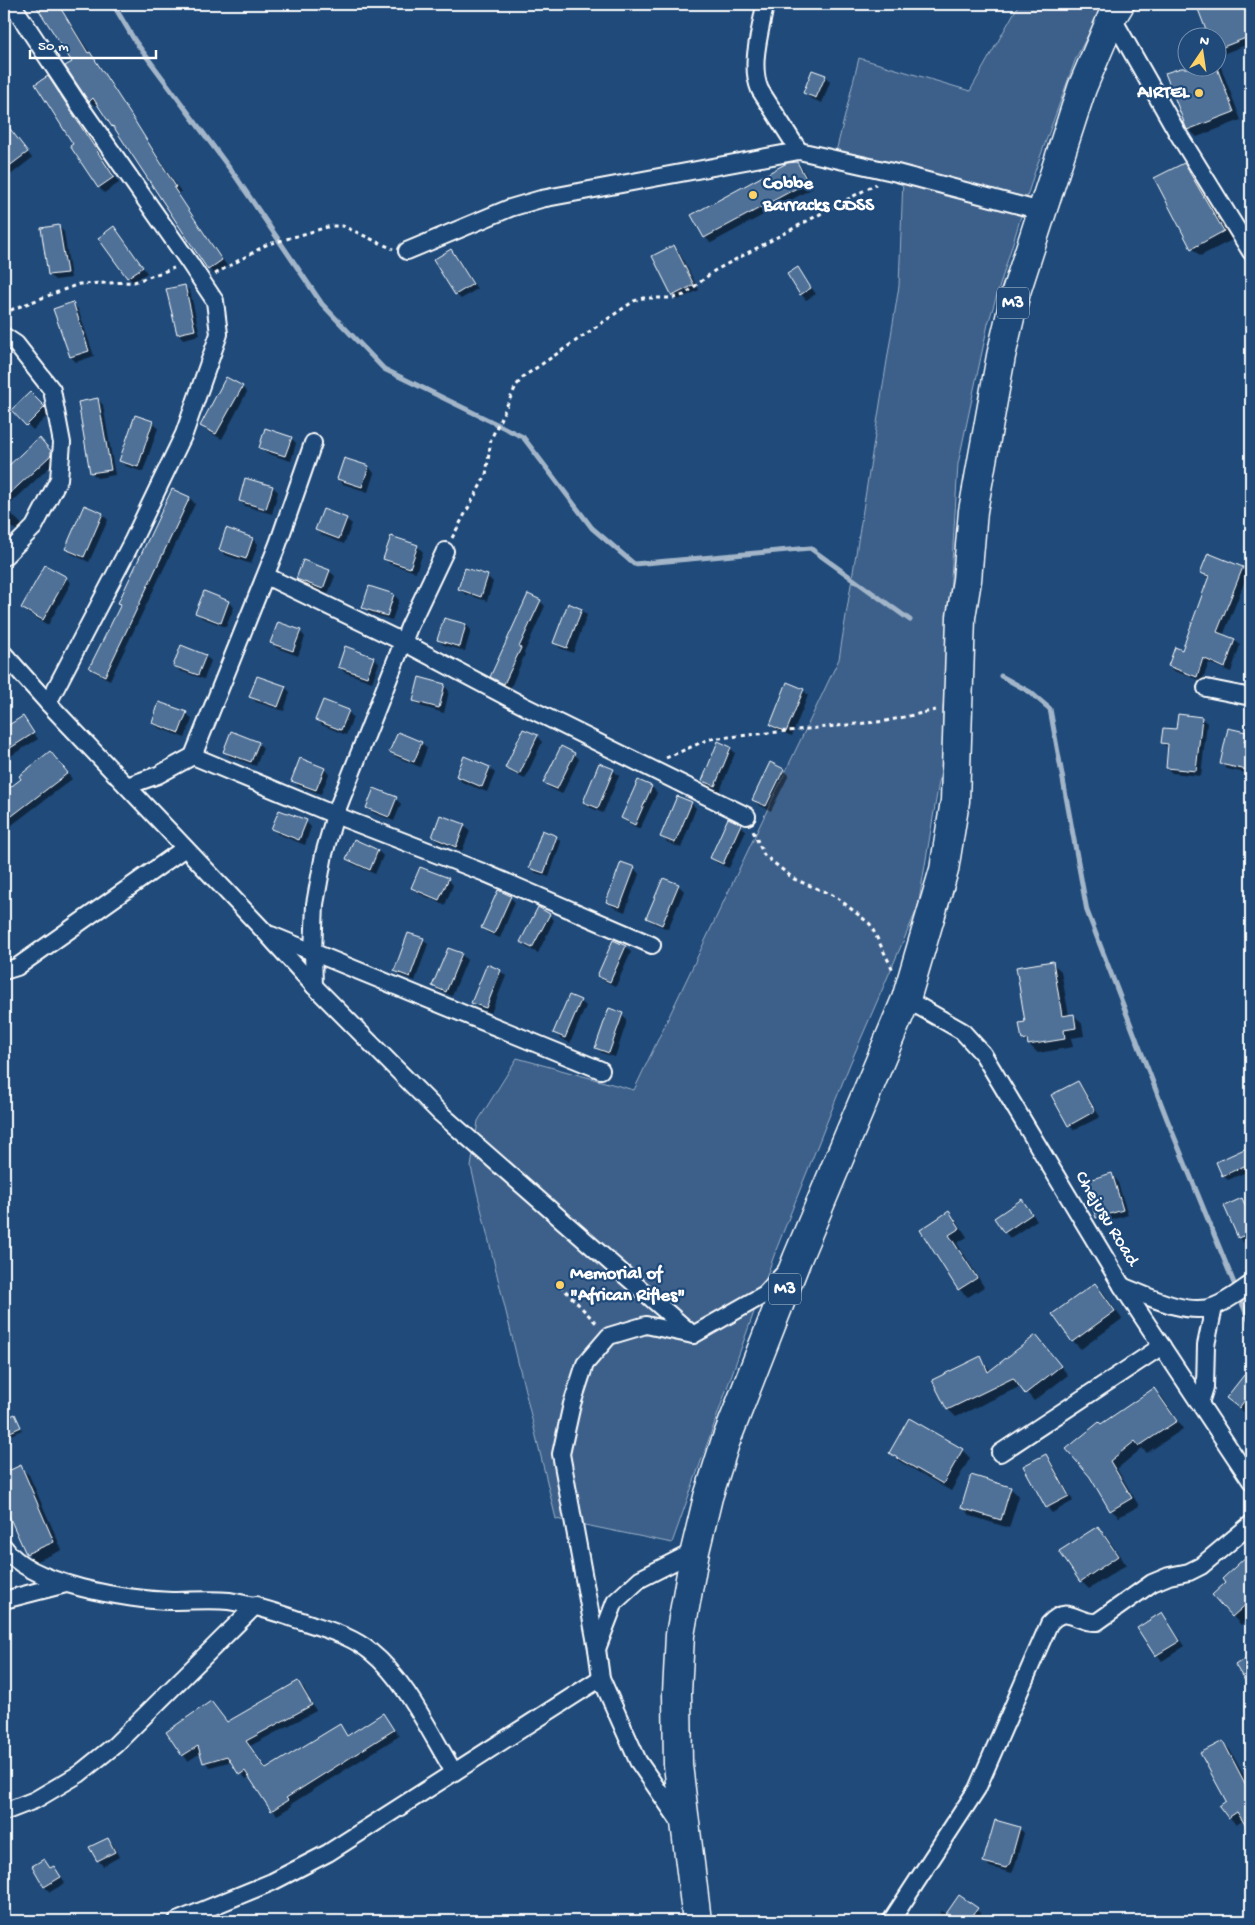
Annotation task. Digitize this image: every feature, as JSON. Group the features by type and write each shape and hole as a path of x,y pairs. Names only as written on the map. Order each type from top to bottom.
{"highway":[{"name":"M3","path":"697,1921 678,1766 676,1693 680,1635 695,1551 708,1497 725,1443 797,1259 906,999 944,870 955,800 961,617 968,580 972,511 1001,356 1016,292 1041,211 1082,88 1116,10"}],"street":[{"path":"12,4 74,99 215,301 220,334 184,434 133,540 48,703"},
{"path":"765,4 755,67 756,81 799,151"},
{"path":"1116,10 1181,140 1251,252"},
{"path":"407,251 510,208 541,199 799,151 897,173 1041,211"},
{"path":"4,336 16,344 52,390 62,444 59,479 34,527 4,557"},
{"path":"127,786 158,775 192,756 266,576 313,443"},
{"path":"314,986 315,904 324,854 335,815 403,642 445,551"},
{"path":"266,576 403,642 526,707 747,816"},
{"path":"4,654 314,986 440,1113 693,1334"},
{"path":"1206,688 1251,697"},
{"path":"192,756 485,874 652,945"},
{"path":"4,971 17,966 185,848"},
{"path":"266,933 601,1070"},
{"name":"Chejusu Road","path":"906,999 962,1031 983,1054 1122,1286 1251,1481"},
{"path":"685,1829 638,1761 601,1678 561,1454 572,1404 585,1364 609,1336 646,1325 693,1334 765,1294 797,1259"},
{"path":"1122,1286 1182,1308 1214,1307 1251,1284"},
{"path":"1200,1403 1205,1387 1206,1345 1214,1307"},
{"path":"1000,1453 1162,1346"},
{"path":"891,1921 977,1789 1049,1624 1055,1617 1070,1614 1098,1622 1152,1583 1169,1576 1189,1572 1201,1566 1251,1524"},
{"path":"5,1550 33,1570 66,1584 116,1595 152,1599 226,1601 256,1605 345,1636 370,1651 390,1669 403,1687 454,1772"},
{"path":"597,1649 615,1602 640,1579 695,1551"},
{"path":"4,1600 66,1584"},
{"path":"4,1812 35,1800 86,1768 114,1745 256,1605"},
{"path":"177,1921 272,1882 328,1853 601,1678"}],"path":[{"path":"445,551 486,474 491,439 516,386 523,377 634,301 643,298 673,298 684,295 714,271 897,173"},
{"path":"644,766 709,739 886,721 959,705"},
{"path":"747,816 764,856 794,879 835,896 870,924 906,999"},
{"path":"560,1285 609,1336"}],"shaded area":[{"path":"1019,4 1104,4 1076,58 1034,174 988,324 958,464 943,709 942,764 918,907 850,1064 776,1250 672,1543 556,1519 471,1167 478,1121 517,1058 634,1090 839,659 899,286 903,178 834,160 859,58 970,91"}],"building":[{"path":"35,4 58,4 88,53 90,52 131,115 176,187 174,188 222,260 208,270 113,126 93,98 89,102 65,66 72,62"},
{"path":"1196,4 1247,4 1251,15 1251,36 1228,45 1228,28 1205,28"},
{"name":"AIRTEL","path":"1178,69 1178,78 1221,78 1234,112 1187,130 1165,73"},
{"path":"812,70 826,75 816,98 803,93"},
{"path":"48,76 114,177 98,188 70,146 73,144 35,84"},
{"path":"4,121 28,152 4,170"},
{"path":"797,162 808,182 704,238 691,215 787,163"},
{"path":"1184,163 1224,231 1191,249 1154,178"},
{"path":"59,225 67,273 48,275 41,228"},
{"path":"114,226 143,267 127,278 98,238"},
{"path":"674,245 694,285 672,296 652,256"},
{"path":"451,249 473,284 455,295 433,260"},
{"path":"798,267 811,288 800,295 787,274"},
{"path":"185,285 195,330 177,334 166,289"},
{"path":"73,302 89,351 70,357 53,309"},
{"path":"226,377 243,386 216,434 200,426"},
{"path":"30,392 45,407 26,426 11,410"},
{"path":"98,398 111,470 90,473 78,402"},
{"path":"135,415 153,421 138,467 119,461"},
{"path":"265,428 292,437 285,456 259,448"},
{"path":"39,437 51,451 51,455 4,499 4,470"},
{"path":"344,458 369,466 362,487 337,479"},
{"path":"245,478 273,486 266,509 239,501"},
{"path":"172,489 190,497 105,676 89,668 121,604 118,603"},
{"path":"84,505 103,513 84,557 65,549"},
{"path":"323,509 347,518 339,539 315,530"},
{"path":"226,528 253,538 246,559 219,550"},
{"path":"391,536 418,545 410,568 383,559"},
{"path":"1208,553 1243,567 1217,632 1235,639 1225,668 1203,658 1197,677 1168,666 1175,647 1182,650 1209,576 1200,573"},
{"path":"303,560 330,570 323,589 296,579"},
{"path":"45,565 67,577 43,620 21,608"},
{"path":"465,568 488,575 481,597 458,589"},
{"path":"369,586 394,594 387,616 362,608"},
{"path":"204,591 229,601 221,623 195,613"},
{"path":"528,594 541,600 504,684 490,677"},
{"path":"568,603 582,609 567,648 553,643"},
{"path":"444,618 466,624 460,647 437,640"},
{"path":"278,622 301,630 293,651 270,643"},
{"path":"181,645 206,655 198,675 173,666"},
{"path":"345,646 374,657 367,677 338,667"},
{"path":"257,676 286,686 278,707 249,697"},
{"path":"419,677 445,684 439,708 413,701"},
{"path":"787,682 804,689 786,732 770,725"},
{"path":"323,700 349,710 341,730 315,720"},
{"path":"159,702 187,712 179,733 152,723"},
{"path":"1178,714 1202,717 1196,771 1166,768 1168,744 1161,743 1163,728 1176,729"},
{"path":"23,716 34,733 4,752 4,728"},
{"path":"1228,728 1246,732 1244,742 1251,743 1251,771 1220,764"},
{"path":"523,729 538,735 519,775 505,768"},
{"path":"231,731 259,742 251,762 223,752"},
{"path":"398,732 422,742 414,762 389,752"},
{"path":"718,741 731,747 715,786 702,781"},
{"path":"561,746 575,753 557,789 543,783"},
{"path":"50,751 68,773 4,822 4,792 21,779 19,776"},
{"path":"464,756 490,767 482,787 456,776"},
{"path":"300,758 325,768 316,790 291,781"},
{"path":"770,762 784,769 766,806 752,800"},
{"path":"599,763 614,769 598,808 583,802"},
{"path":"638,780 652,786 635,825 621,818"},
{"path":"374,788 397,797 389,817 366,808"},
{"path":"677,796 692,802 675,843 660,837"},
{"path":"279,810 307,820 299,840 271,829"},
{"path":"440,815 465,824 456,847 432,837"},
{"path":"728,818 741,824 723,864 710,858"},
{"path":"542,830 557,836 544,873 529,868"},
{"path":"354,839 378,850 370,870 346,859"},
{"path":"621,862 635,867 620,907 606,902"},
{"path":"420,867 449,878 439,900 411,888"},
{"path":"663,878 679,884 662,925 646,918"},
{"path":"498,890 511,896 494,934 481,928"},
{"path":"538,907 550,914 532,948 520,942"},
{"path":"408,933 424,938 410,977 394,971"},
{"path":"613,940 626,946 610,982 597,976"},
{"path":"448,948 462,953 446,992 432,986"},
{"path":"1053,961 1062,1016 1074,1014 1076,1028 1064,1030 1065,1039 1028,1045 1027,1039 1022,1040 1019,1023 1025,1022 1016,967"},
{"path":"487,964 501,970 486,1008 471,1003"},
{"path":"569,995 581,1000 565,1038 553,1033"},
{"path":"609,1008 623,1013 609,1053 595,1048"},
{"path":"1078,1081 1095,1111 1068,1126 1051,1095"},
{"path":"1251,1146 1251,1163 1222,1176 1216,1162"},
{"path":"1112,1173 1123,1210 1096,1218 1085,1181"},
{"path":"1242,1198 1246,1207 1251,1205 1251,1233 1238,1238 1224,1206"},
{"path":"1022,1199 1032,1214 1004,1233 994,1218"},
{"path":"949,1211 960,1228 949,1235 977,1278 958,1290 920,1230"},
{"path":"1095,1283 1115,1311 1072,1342 1052,1314"},
{"path":"1036,1335 1061,1366 1025,1394 1013,1378 947,1410 932,1380 981,1356 988,1372"},
{"path":"1244,1375 1251,1381 1251,1392 1239,1408 1226,1398"},
{"path":"1154,1388 1177,1421 1139,1446 1135,1441 1110,1461 1132,1498 1110,1511 1090,1477 1066,1449 1099,1422 1101,1424"},
{"path":"15,1414 21,1427 4,1435 4,1419"},
{"path":"909,1418 963,1449 943,1484 889,1453"},
{"path":"1046,1454 1069,1496 1046,1508 1023,1466"},
{"path":"21,1465 54,1542 26,1554 4,1505 4,1473"},
{"path":"971,1475 1011,1487 1001,1520 961,1508"},
{"path":"1098,1526 1118,1556 1080,1582 1059,1551"},
{"path":"1251,1552 1251,1600 1232,1617 1212,1595 1225,1583 1222,1579"},
{"path":"1162,1612 1180,1641 1155,1656 1137,1628"},
{"path":"1251,1654 1251,1690 1235,1665"},
{"path":"298,1681 312,1705 246,1741 266,1769 340,1724 347,1736 383,1713 394,1730 286,1798 288,1800 271,1811 245,1771 239,1775 227,1756 203,1763 198,1746 182,1756 166,1732 211,1701 227,1722"},
{"path":"1223,1741 1251,1795 1251,1834 1237,1812 1228,1818 1219,1806 1226,1801 1200,1753"},
{"path":"995,1820 1020,1827 1010,1863 1006,1868 983,1862"},
{"path":"108,1838 115,1852 97,1861 89,1847"},
{"path":"44,1859 50,1868 54,1866 61,1877 44,1887 32,1866"},
{"path":"959,1895 978,1908 969,1921 941,1921"}],"waterway":[{"path":"113,4 135,41 236,177 322,304 384,369 523,437 592,528 634,564 810,548 910,620"},
{"path":"1001,676 1030,692 1050,709 1087,911 1167,1119 1251,1325"}],"place":[{"name":"AIRTEL","path":"1199,93"},
{"name":"Cobbe Barracks CDSS","path":"753,195"},
{"name":"Memorial of \"African Rifles\"","path":"560,1285"}]}
